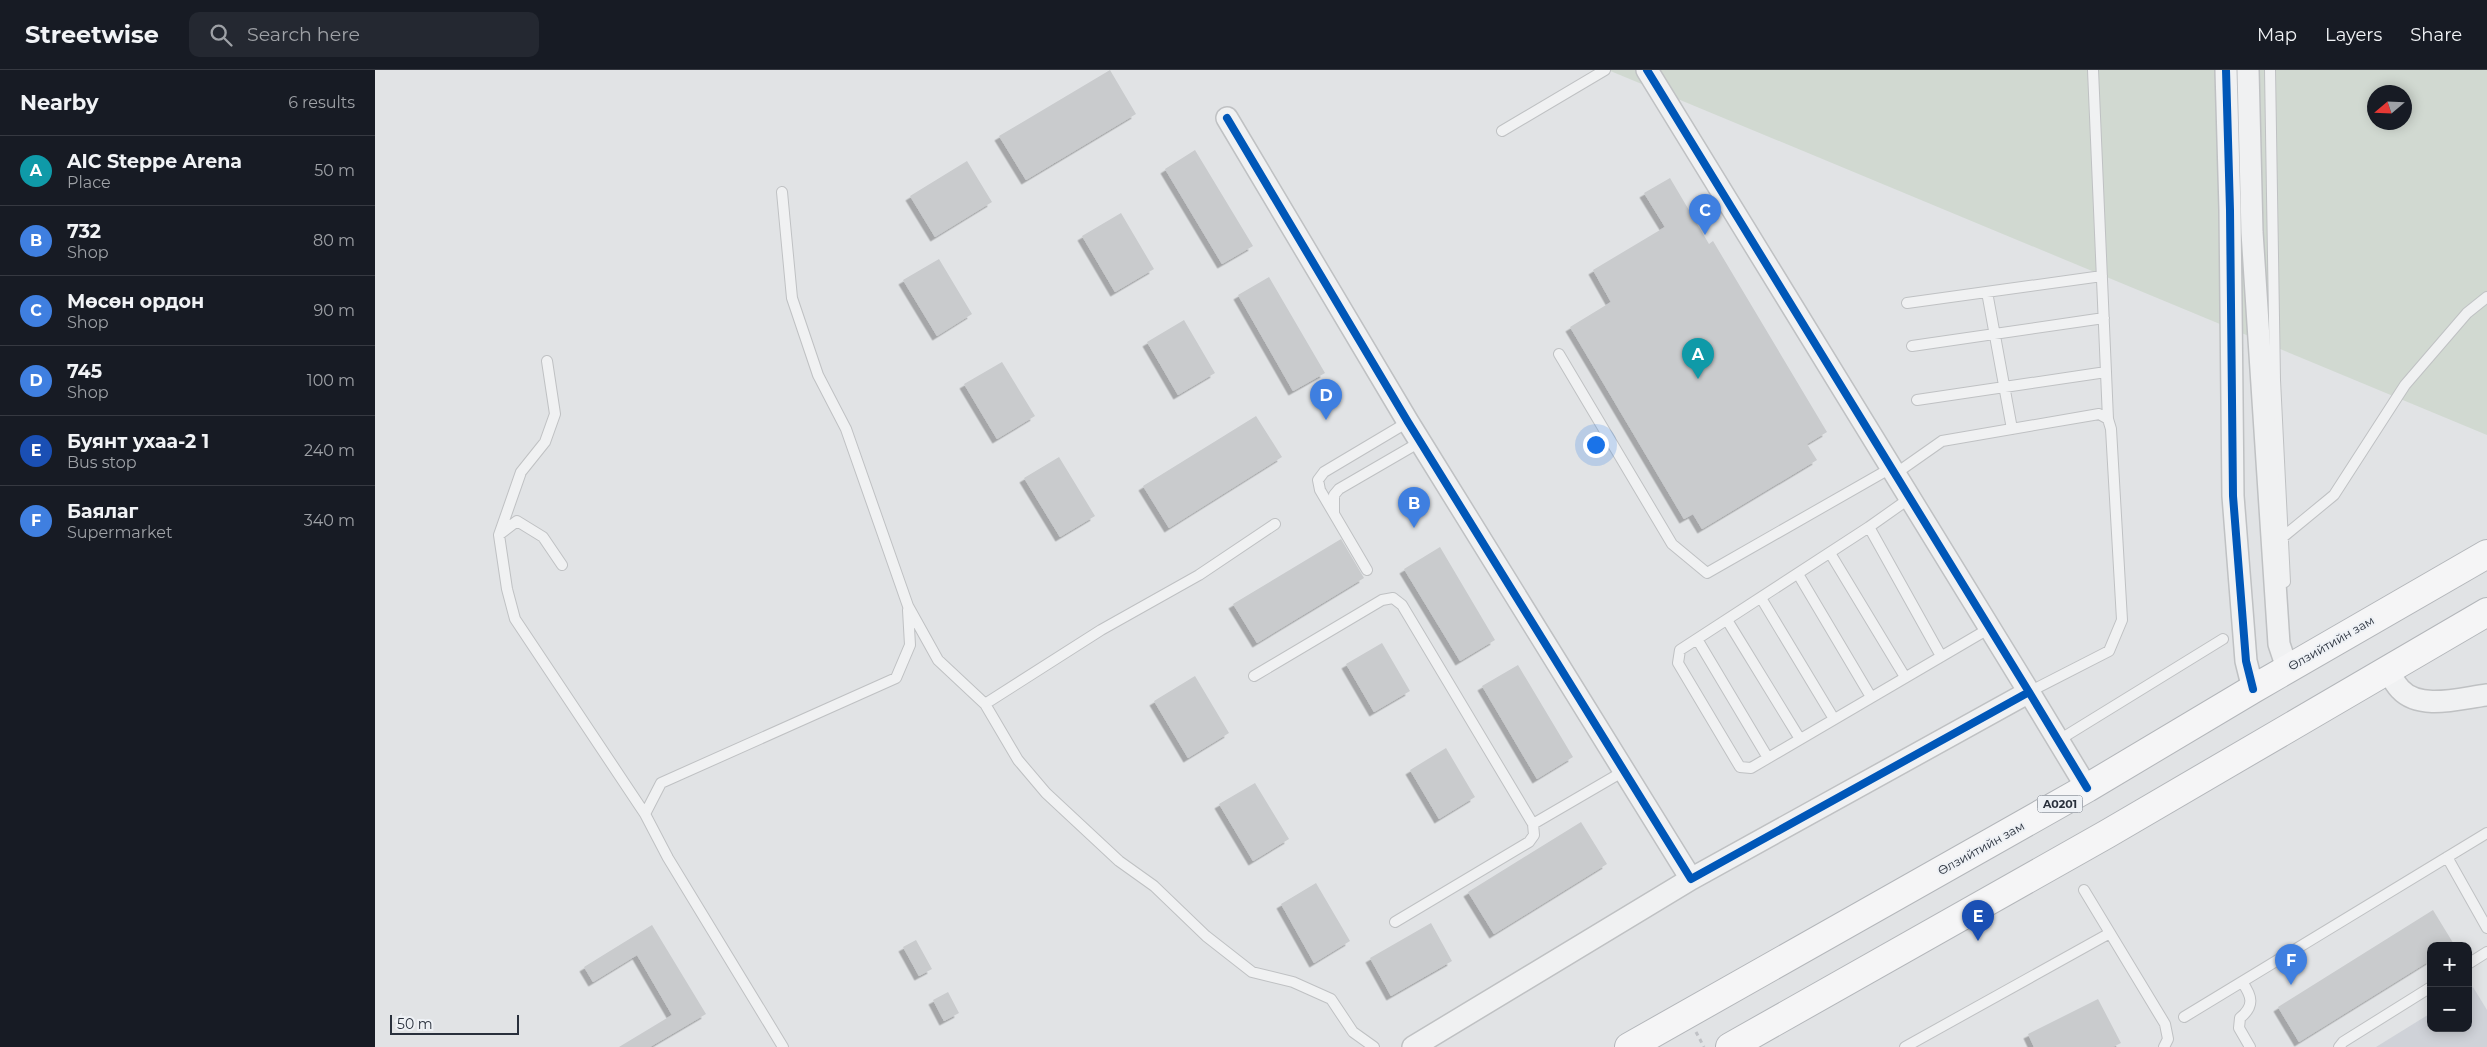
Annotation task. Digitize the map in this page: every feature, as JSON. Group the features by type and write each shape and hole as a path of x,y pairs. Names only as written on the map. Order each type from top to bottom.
{"highway":[{"name":"Өлзийтийн зам","path":"1629,1047 2087,788 2287,668 2484,562"},
{"path":"1730,1047 2107,834 2487,612"}],"street":[{"path":"1647,70 2087,788"},
{"path":"2226,70 2231,219 2233,496 2246,661 2253,688"},
{"path":"2248,70 2252,242 2279,644 2287,668"},
{"path":"1227,118 1407,422 1691,879"},
{"path":"2387,670 2400,689 2411,698 2427,702 2487,695"},
{"path":"1413,1047 1691,879 2029,692"}],"lane":[{"path":"1502,131 1605,70"},
{"path":"2029,692 2109,651 2122,620 2111,429 2108,419 2093,70"},
{"path":"2270,70 2275,380 2288,640"},
{"path":"782,192 792,298 819,375 846,429 908,606 938,660 985,704 1023,767 1046,793 1119,862 1154,886 1206,936 1252,972 1293,982 1331,999 1353,1032 1374,1047"},
{"path":"1907,303 2102,276"},
{"path":"1987,292 2012,429"},
{"path":"2283,537 2334,495 2405,384 2467,313 2487,297"},
{"path":"1913,346 2103,318"},
{"path":"1559,354 1672,544 1707,573 1893,471 1942,441 2099,414 2108,419"},
{"path":"547,361 555,414 545,442 521,472 499,535 507,589 515,619 645,814 668,858 783,1047"},
{"path":"1917,400 2106,372"},
{"path":"1367,570 1320,490 1319,480 1324,472 1407,422"},
{"path":"1334,513 1334,495 1339,489 1420,442"},
{"path":"1910,498 1830,553 1680,650 1679,662 1740,767 1751,768 1990,628"},
{"path":"499,535 517,521 543,537 562,565"},
{"path":"985,704 1101,630 1199,575 1275,524"},
{"path":"1869,527 1941,656"},
{"path":"1830,553 1905,677"},
{"path":"1798,574 1871,697"},
{"path":"1254,676 1382,600 1393,598 1402,605 1533,824 1534,835 1529,842 1395,922"},
{"path":"1761,598 1834,719"},
{"path":"645,814 661,783 896,678 911,645 908,606"},
{"path":"1727,620 1800,739"},
{"path":"1697,639 1768,758"},
{"path":"2059,740 2223,639"},
{"path":"1533,824 1624,771"},
{"path":"2184,1017 2487,833"},
{"path":"2447,856 2487,928"},
{"path":"2084,890 2165,1024 2168,1039 2164,1047"},
{"path":"1905,1047 2110,934"},
{"path":"2472,961 2487,952"},
{"path":"2241,982 2250,994 2252,1003 2248,1012 2240,1018 2239,1028 2250,1047"},
{"path":"2339,1047 2343,1042 2427,990"}],"shaded area":[{"path":"1608,70 2487,70 2487,435"},
{"path":"2472,988 2487,1010 2487,1047 2376,1047 2427,1015 2427,1032 2472,1032"}],"building":[{"path":"1110,70 1136,114 1026,180 999,136"},
{"path":"1195,150 1253,246 1222,264 1165,169"},
{"path":"967,161 992,202 935,237 910,196"},
{"path":"1670,178 1709,244 1713,241 1827,432 1807,444 1817,460 1702,529 1693,514 1684,519 1570,327 1611,302 1593,270 1665,227 1644,193"},
{"path":"1121,213 1154,269 1115,292 1082,236"},
{"path":"939,259 972,314 937,336 903,280"},
{"path":"1269,277 1325,373 1293,391 1238,295"},
{"path":"1184,320 1215,373 1178,395 1147,342"},
{"path":"1002,362 1035,416 997,439 964,384"},
{"path":"1256,416 1282,457 1169,528 1143,486"},
{"path":"1059,457 1095,516 1060,537 1024,478"},
{"path":"1341,539 1364,578 1257,643 1233,604"},
{"path":"1440,547 1495,640 1460,661 1404,569"},
{"path":"1382,643 1410,691 1374,712 1346,664"},
{"path":"1518,665 1573,757 1537,779 1482,686"},
{"path":"1195,676 1229,733 1188,758 1154,701"},
{"path":"1446,748 1475,797 1439,819 1410,770"},
{"path":"1255,783 1289,839 1253,861 1219,804"},
{"path":"1581,822 1607,864 1494,934 1468,892"},
{"path":"1316,883 1350,941 1314,963 1281,904"},
{"path":"2433,910 2453,942 2427,942 2427,962 2299,1042 2278,1007"},
{"path":"1431,923 1452,961 1391,996 1370,958"},
{"path":"652,925 706,1014 650,1047 619,1047 672,1015 637,955 593,982 584,967"},
{"path":"916,940 932,969 919,976 903,947"},
{"path":"948,992 959,1013 944,1021 933,1000"},
{"path":"2098,999 2121,1043 2113,1047 2034,1047 2028,1034"}],"cycle path":[{"path":"1647,70 2029,692"},
{"path":"2226,70 2230,210 2233,496 2246,661 2253,689"},
{"path":"1227,118 1408,422 1691,879 2029,692 2087,788"}],"place":[{"name":"Мөсөн ордон","path":"1705,235"},
{"name":"AIC Steppe Arena","path":"1698,379"},
{"name":"745","path":"1326,420"},
{"name":"732","path":"1414,528"},
{"name":"Буянт ухаа-2 1","path":"1978,941"},
{"name":"Баялаг","path":"2291,985"}]}
